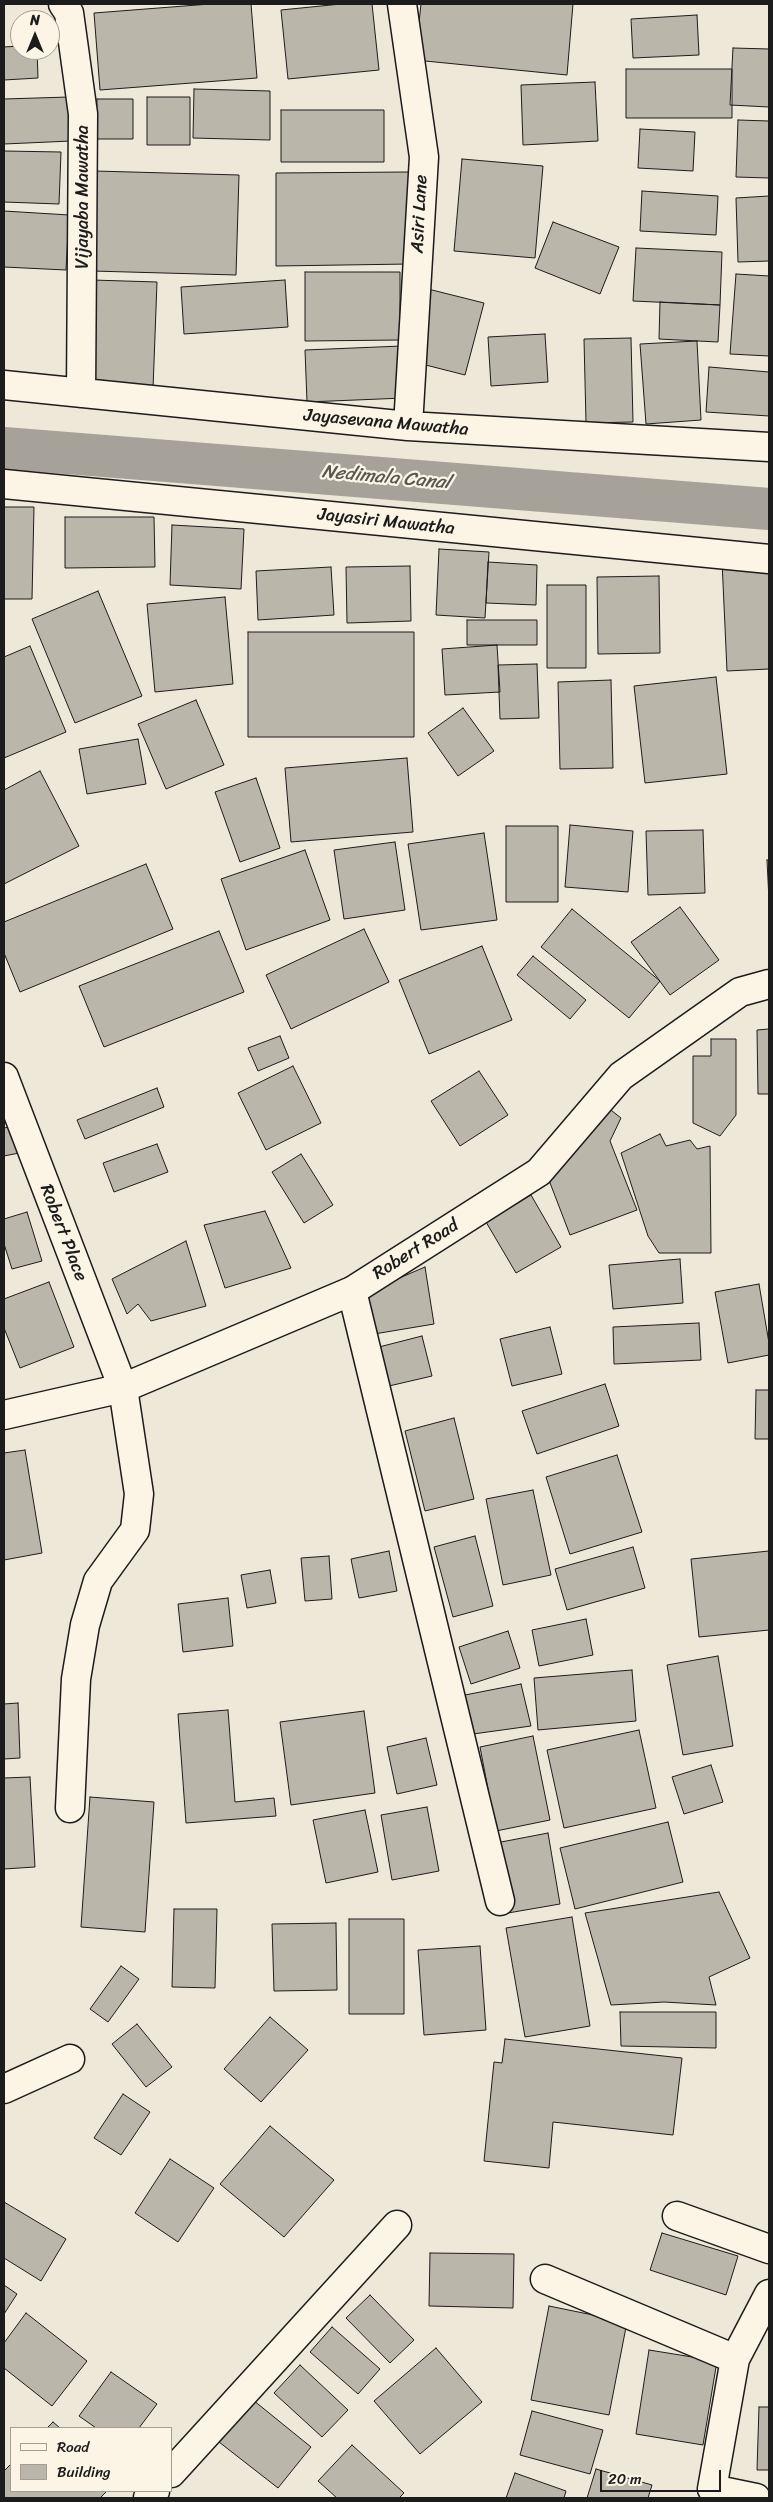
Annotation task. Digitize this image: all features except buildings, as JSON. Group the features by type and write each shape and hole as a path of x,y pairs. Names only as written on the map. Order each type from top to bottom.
{"street":[{"name":"Vijayaba Mawatha","path":"63,4 69,13 84,114 82,393"},
{"name":"Asiri Lane","path":"402,4 424,157 408,426"},
{"name":"Jayasevana Mawatha","path":"4,385 408,426 769,447"},
{"name":"Jayasiri Mawatha","path":"4,484 769,559"},
{"name":"Robert Road","path":"4,1415 123,1388 352,1291 539,1172 621,1076 740,992 769,984"},
{"name":"Robert Place","path":"4,1077 123,1388 139,1494 135,1530 98,1581 85,1625 76,1679 70,1808"},
{"path":"352,1291 500,1901"},
{"path":"4,2089 70,2059"},
{"path":"677,2216 769,2249"},
{"path":"172,2471 398,2225"},
{"path":"545,2279 735,2359"},
{"path":"756,2498 712,2489 735,2359 769,2294"}],"waterway":[{"name":"Nedimala Canal","path":"4,448 769,509"}]}
